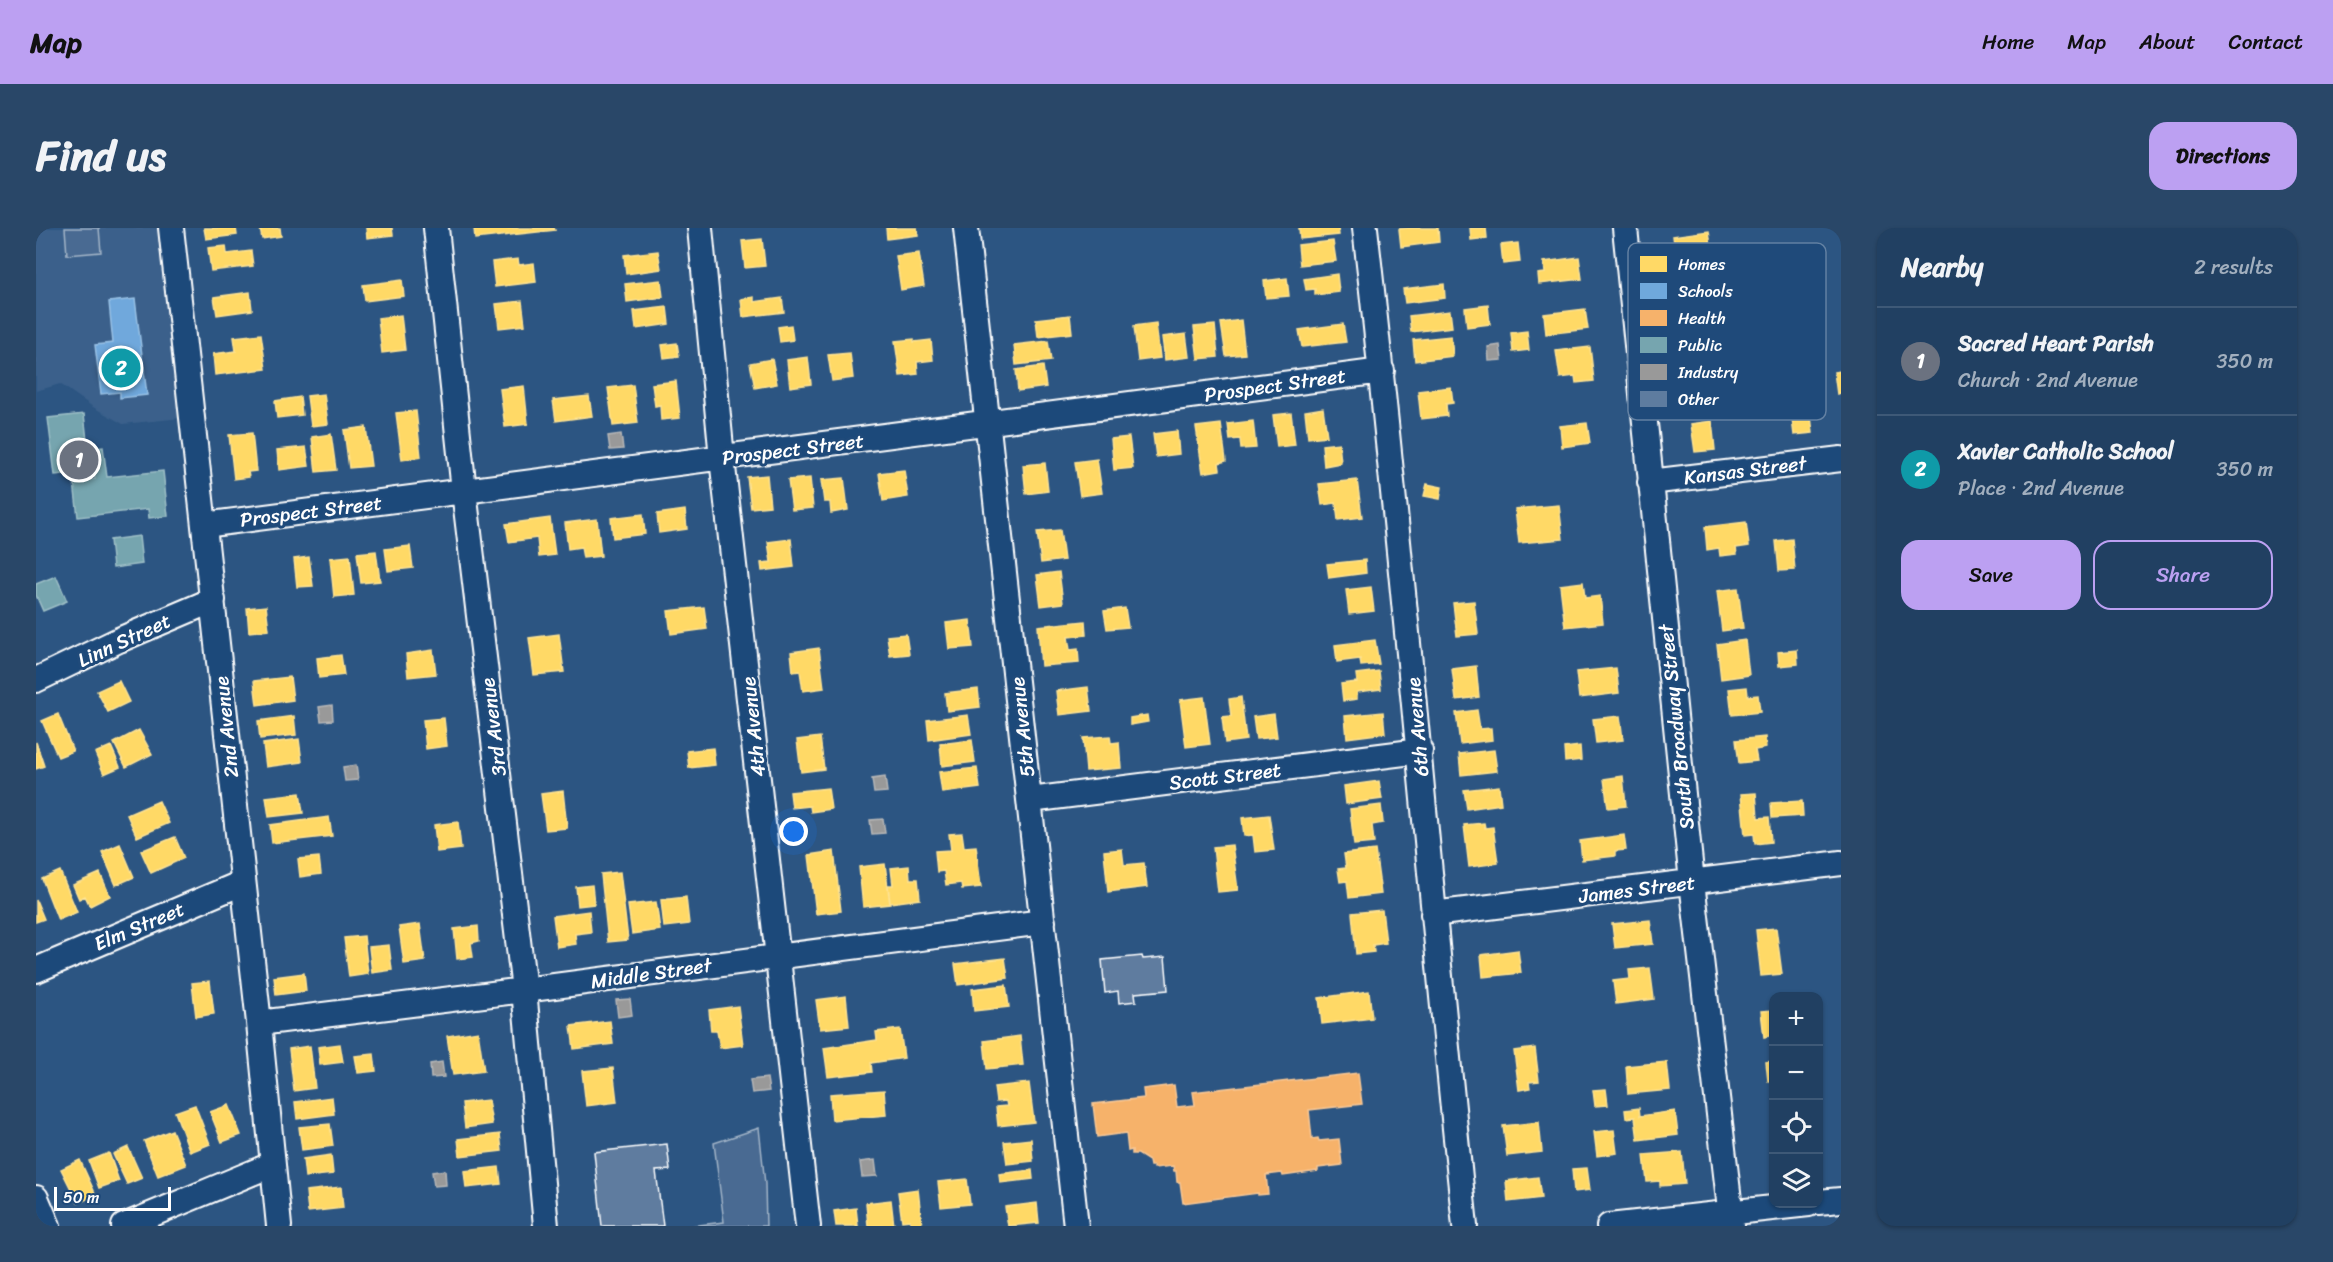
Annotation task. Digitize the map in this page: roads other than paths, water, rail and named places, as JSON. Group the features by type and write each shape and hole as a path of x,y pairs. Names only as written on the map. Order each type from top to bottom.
{"street":[{"name":"2nd Avenue","path":"171,228 259,1023 279,1226"},
{"name":"3rd Avenue","path":"436,228 464,491 524,990 546,1226"},
{"name":"4th Avenue","path":"700,228 722,458 808,1226"},
{"name":"5th Avenue","path":"966,228 1076,1226"},
{"name":"6th Avenue","path":"1365,228 1382,371 1465,1226"},
{"name":"South Broadway Street","path":"1625,228 1628,258"},
{"name":"Prospect Street","path":"204,525 1382,371"},
{"name":"South Broadway Street","path":"1644,420 1692,882 1732,1219"},
{"name":"Kansas Street","path":"1650,482 1841,459"},
{"name":"Linn Street","path":"36,680 119,640 213,600"},
{"name":"Scott Street","path":"1030,800 1420,751"},
{"name":"James Street","path":"1433,914 1841,863"},
{"name":"Elm Street","path":"36,969 242,884"},
{"name":"Middle Street","path":"259,1023 1044,922"},
{"path":"124,1226 272,1165"},
{"path":"36,1198 48,1226"},
{"path":"1823,1202 1841,1200"},
{"path":"1609,1226 1732,1219 1785,1208"}],"place":[{"name":"Xavier Catholic School","path":"121,368"},
{"name":"Sacred Heart Parish","path":"79,460"}]}
